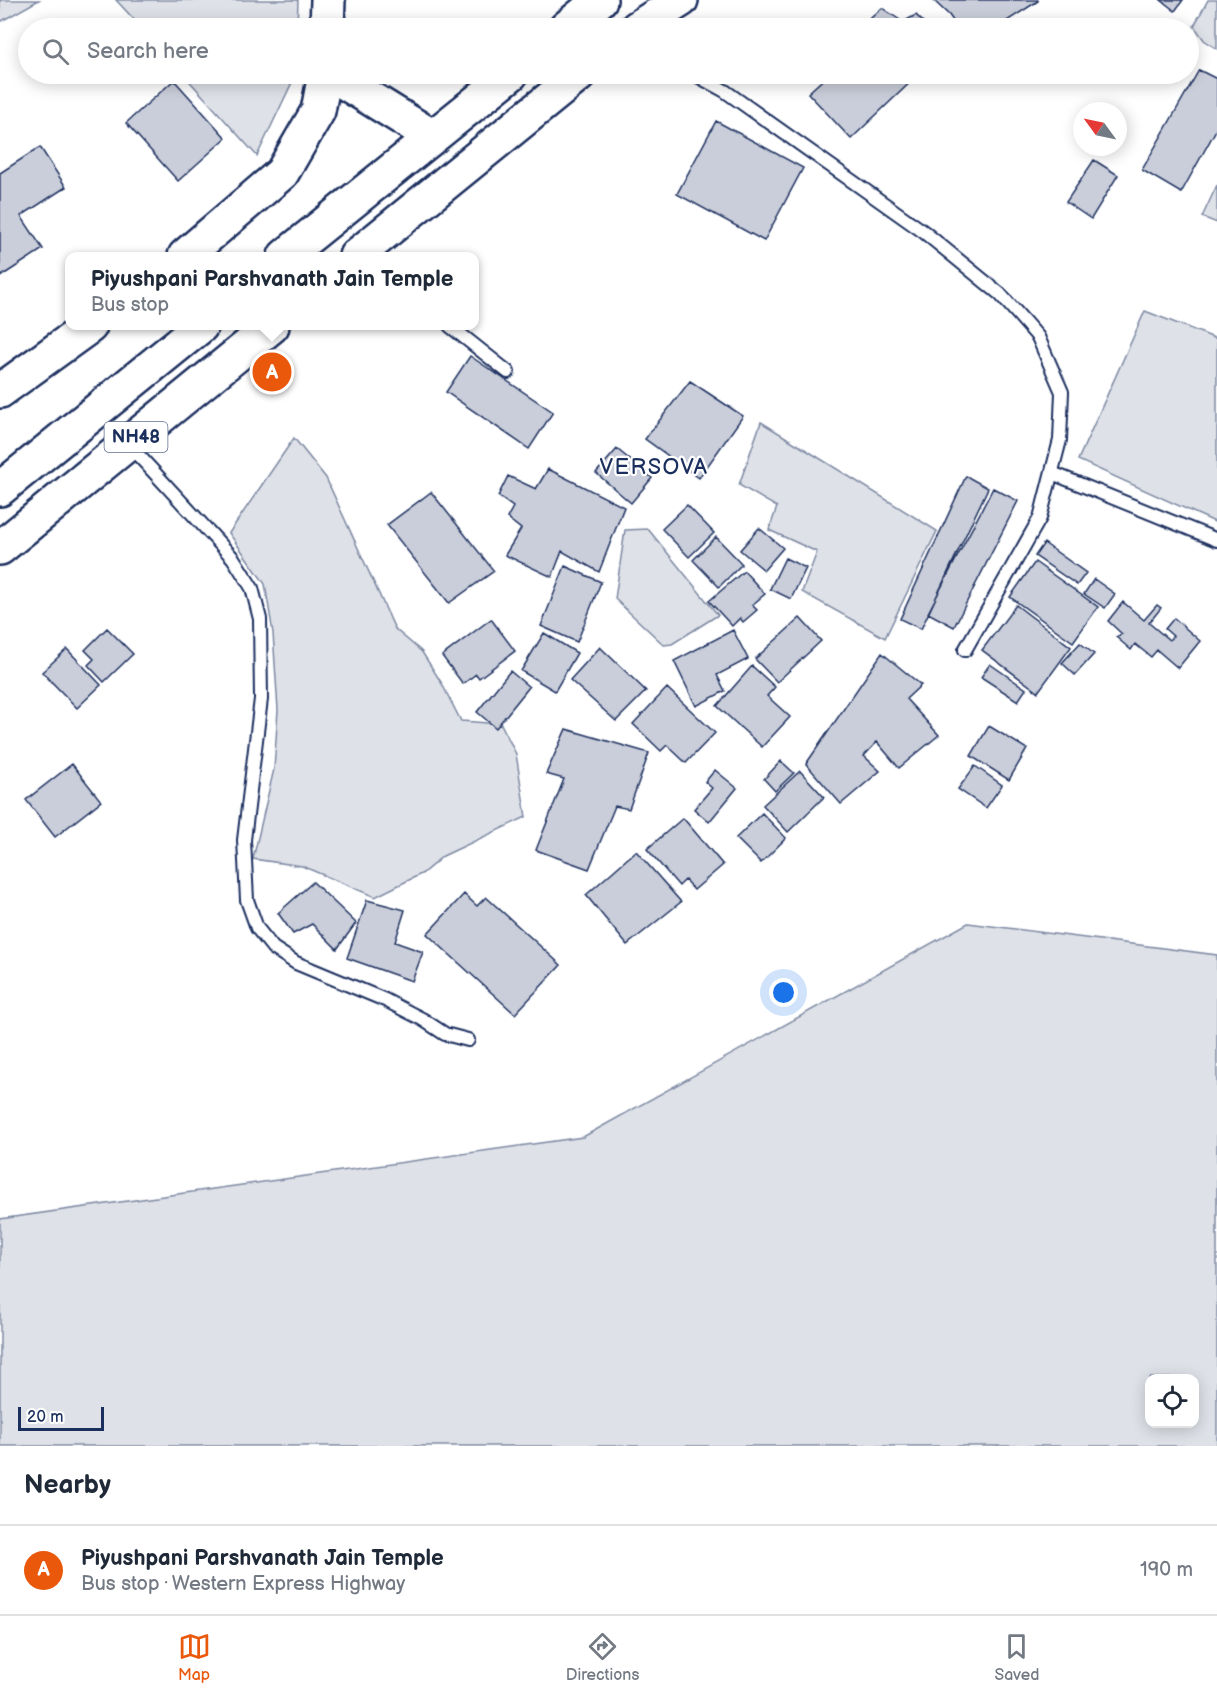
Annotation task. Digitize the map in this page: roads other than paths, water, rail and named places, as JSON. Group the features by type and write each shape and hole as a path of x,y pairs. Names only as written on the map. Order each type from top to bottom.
{"main road":[{"path":"327,18 328,0"},
{"path":"578,18 600,0"},
{"path":"653,18 681,0"},
{"path":"190,252 282,173 318,111 323,84"},
{"path":"348,84 433,137"},
{"path":"290,252 499,84"},
{"path":"364,252 568,84"},
{"path":"0,391 84,330"},
{"name":"NH48","path":"0,489 196,330"},
{"name":"NH48","path":"0,548 267,330"}],"lane":[{"path":"712,84 924,231 1000,294 1038,337 1062,392 1060,440 1040,518 965,650"},
{"path":"455,330 508,372"},
{"path":"128,443 233,558 252,588 260,619 261,699 244,840 247,900 257,928 273,948 296,963 385,1000 445,1034 468,1040"},
{"path":"1052,473 1217,540"}],"place":[{"name":"Piyushpani Parshvanath Jain Temple","path":"272,372"}],"district":[{"name":"VERSOVA","path":"654,467"}]}
